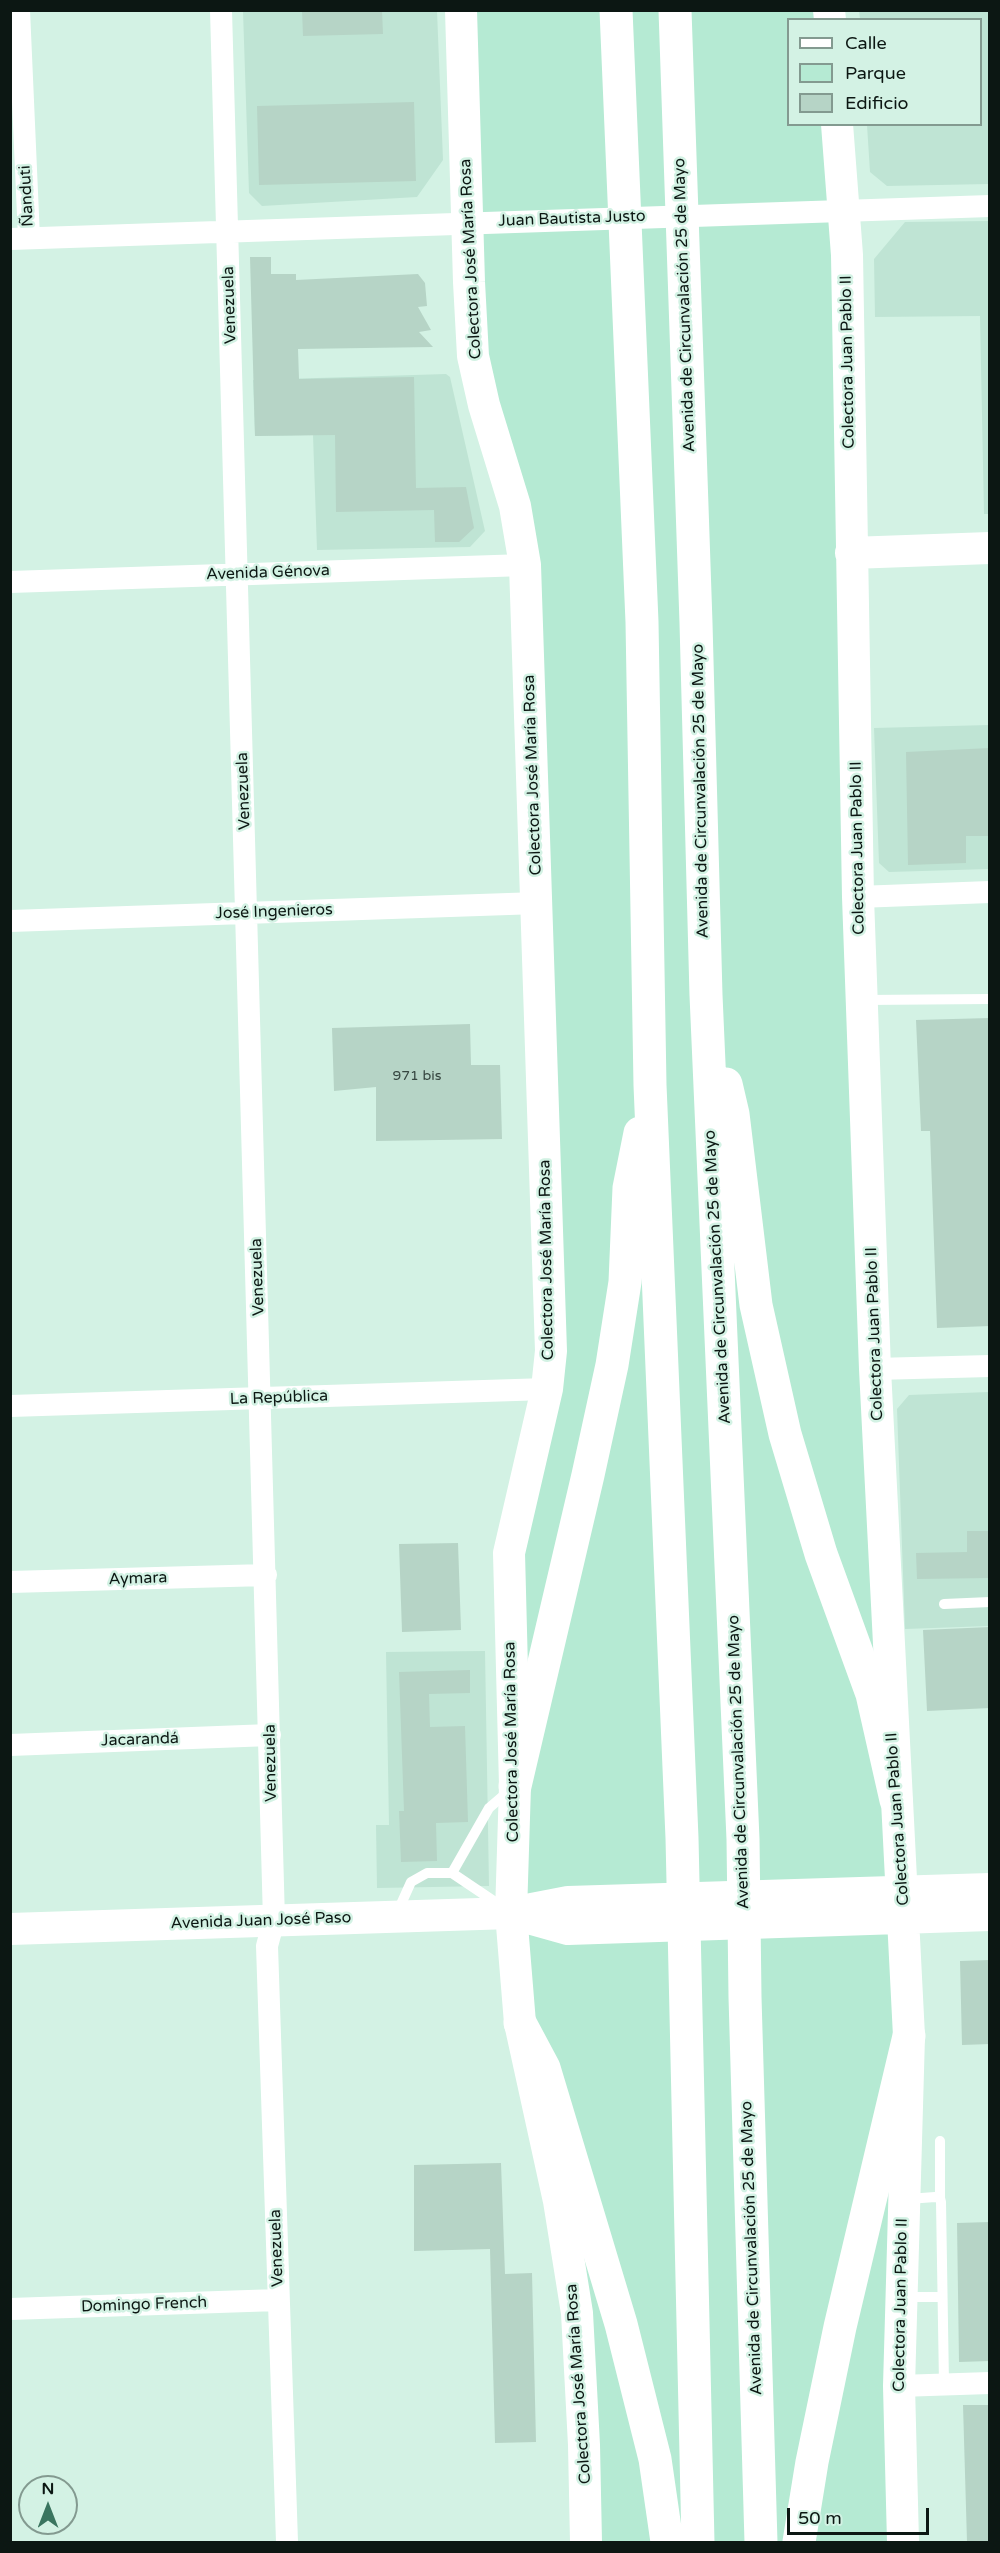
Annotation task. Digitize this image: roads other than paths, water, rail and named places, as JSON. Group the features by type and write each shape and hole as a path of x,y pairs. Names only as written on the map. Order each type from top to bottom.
{"highway":[{"path":"616,10 642,622 650,1084 682,1838 698,2542"},
{"name":"Avenida de Circunvalación 25 de Mayo","path":"675,10 706,995 744,1839 745,1997 761,2542"},
{"path":"706,995 733,1114 756,1305 785,1434 821,1554 872,1694 896,1800"},
{"path":"515,1786 612,1365 625,1282 629,1188 650,1084"},
{"path":"520,2023 543,2068 621,2324 655,2459 667,2542"},
{"path":"799,2542 812,2462 840,2327 909,2036"}],"main road":[{"name":"Colectora José María Rosa","path":"461,10 473,356 484,405 515,506 525,565 538,903 551,1351 547,1389 509,1553 515,1786 511,1913 520,2023 559,2201 577,2313 584,2445 586,2542"},
{"name":"Colectora Juan Pablo II","path":"837,126 847,255 858,897 876,1369 909,2036 899,2386 903,2542"},
{"path":"851,552 990,548"},
{"name":"Avenida Juan José Paso","path":"10,1929 511,1913 568,1929 904,1905 990,1889"},
{"name":"Avenida Juan José Paso","path":"904,1905 990,1915"}],"street":[{"name":"Ñanduti","path":"19,10 20,238"},
{"name":"Venezuela","path":"221,10 262,1398 274,1920 267,1946 287,2542"},
{"name":"Juan Bautista Justo","path":"20,238 990,206"},
{"name":"Avenida Génova","path":"10,582 525,565"},
{"path":"858,897 990,892"},
{"name":"José Ingenieros","path":"10,921 538,903"},
{"path":"876,1369 990,1366"},
{"name":"La República","path":"10,1406 547,1389"},
{"name":"Aymara","path":"10,1582 266,1575"},
{"name":"Jacarandá","path":"10,1745 270,1735"},
{"name":"Domingo French","path":"10,2309 278,2300"},
{"path":"899,2386 990,2383"}],"lane":[{"path":"862,1000 990,999"},
{"path":"944,1604 990,1602"},
{"path":"453,1873 489,1808 515,1786"},
{"path":"396,1916 411,1882 426,1873 453,1873 511,1913"},
{"path":"940,2140 944,2384"},
{"path":"904,2200 940,2198"},
{"path":"901,2297 942,2297"}]}
